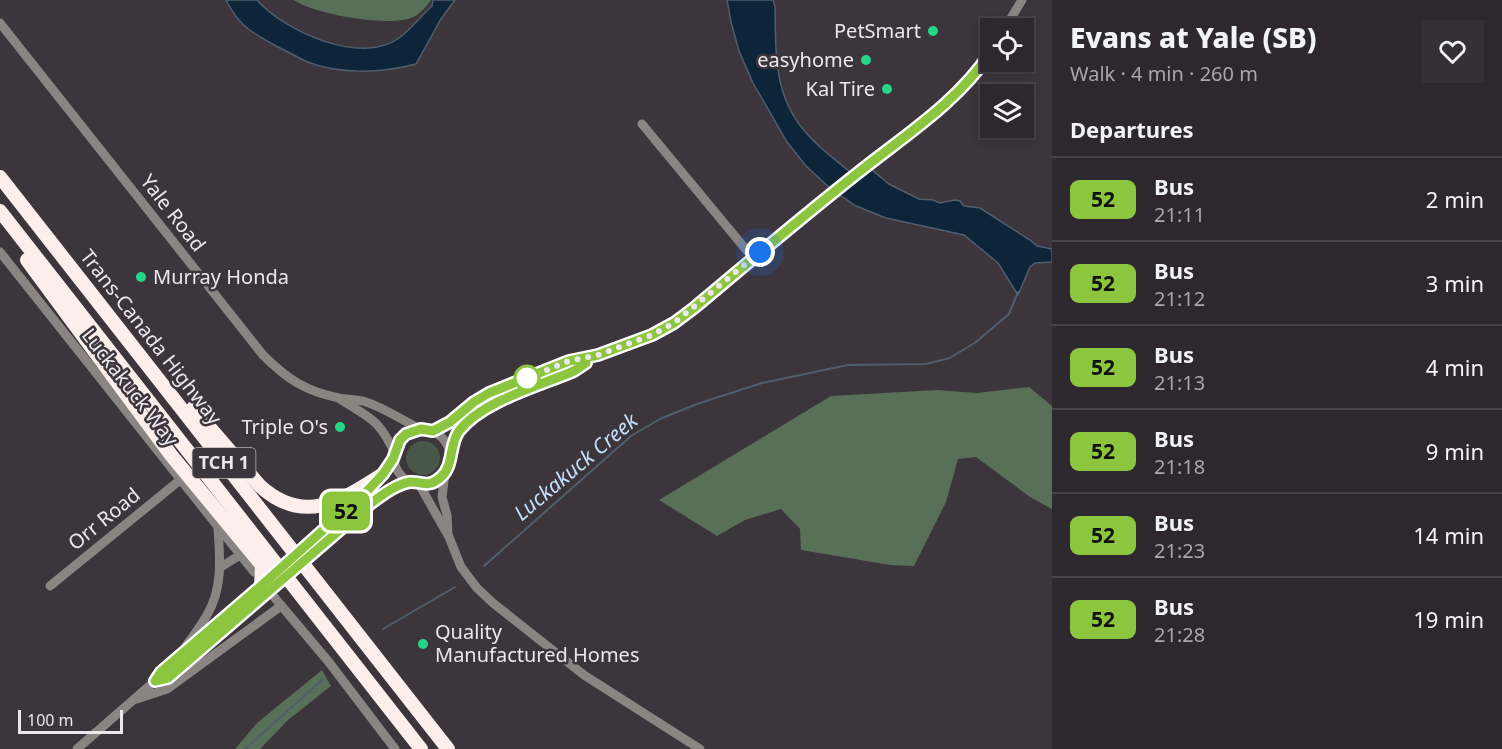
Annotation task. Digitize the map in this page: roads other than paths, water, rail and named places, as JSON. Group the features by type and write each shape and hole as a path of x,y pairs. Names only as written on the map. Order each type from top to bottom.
{"highway":[{"name":"Trans-Canada Highway","path":"0,177 448,749"},
{"name":"Trans-Canada Highway","path":"0,211 421,749"},
{"path":"17,232 25,257 171,455 258,569 275,580"},
{"path":"88,288 248,473 270,495 298,507 320,507 342,498 383,474"},
{"path":"258,569 261,586"}],"street":[{"path":"1011,18 1022,0"},
{"name":"Yale Road","path":"0,24 263,355 283,375 302,387 338,398 364,401 421,429"},
{"path":"433,431 450,422 489,393 569,361 598,355 652,335 674,323 951,98 980,65"},
{"path":"642,124 753,258"},
{"name":"Luckakuck Way","path":"0,252 240,555 258,569"},
{"path":"448,537 447,515 442,497 445,473 458,432 481,411 574,371 598,355"},
{"name":"Yale Road","path":"338,398 378,424 395,454"},
{"path":"155,681 168,678 322,538 383,474 400,440 413,430 433,431 445,440 450,454"},
{"path":"395,454 399,472 415,483 448,537 461,567 477,588 584,675 700,749"},
{"path":"322,538 382,495 415,483 434,482 445,473"},
{"name":"Orr Road","path":"50,586 180,480"},
{"path":"180,656 207,615 215,597 221,567 218,527"},
{"path":"221,567 240,555"},
{"path":"77,749 155,681 161,672 253,599 261,586 275,580"},
{"path":"274,597 328,661 395,749"},
{"path":"132,701 167,689 281,606"}],"water":[{"path":"226,0 257,0 269,12 304,33 344,46 365,48 383,46 399,38 432,6 433,0 455,0 441,19 416,64 375,71 360,71 318,66 259,37 246,28"},
{"path":"727,0 773,0 777,60 783,93 799,123 825,152 850,172 859,172 865,168 872,170 889,184 919,199 940,203 955,200 960,201 964,206 980,208 1037,246 1052,249 1052,262 1035,263 1030,267 1018,295 998,263 964,235 886,218 856,206 831,189 806,166 787,142 753,83 739,51"}],"waterway":[{"name":"Luckakuck Creek","path":"484,566 631,436 660,419 697,404 762,383 848,365 926,364 950,358 976,342 1009,314 1018,292"},
{"name":"Luckakuck Creek","path":"383,629 455,587"},
{"name":"Luckakuck Creek","path":"245,749 323,679"}],"place":[{"name":"PetSmart","path":"933,31"},
{"name":"easyhome","path":"866,60"},
{"name":"Kal Tire","path":"887,89"},
{"name":"Murray Honda","path":"141,277"},
{"name":"Triple O's","path":"340,427"},
{"name":"Quality Manufactured Homes","path":"423,644"}]}
